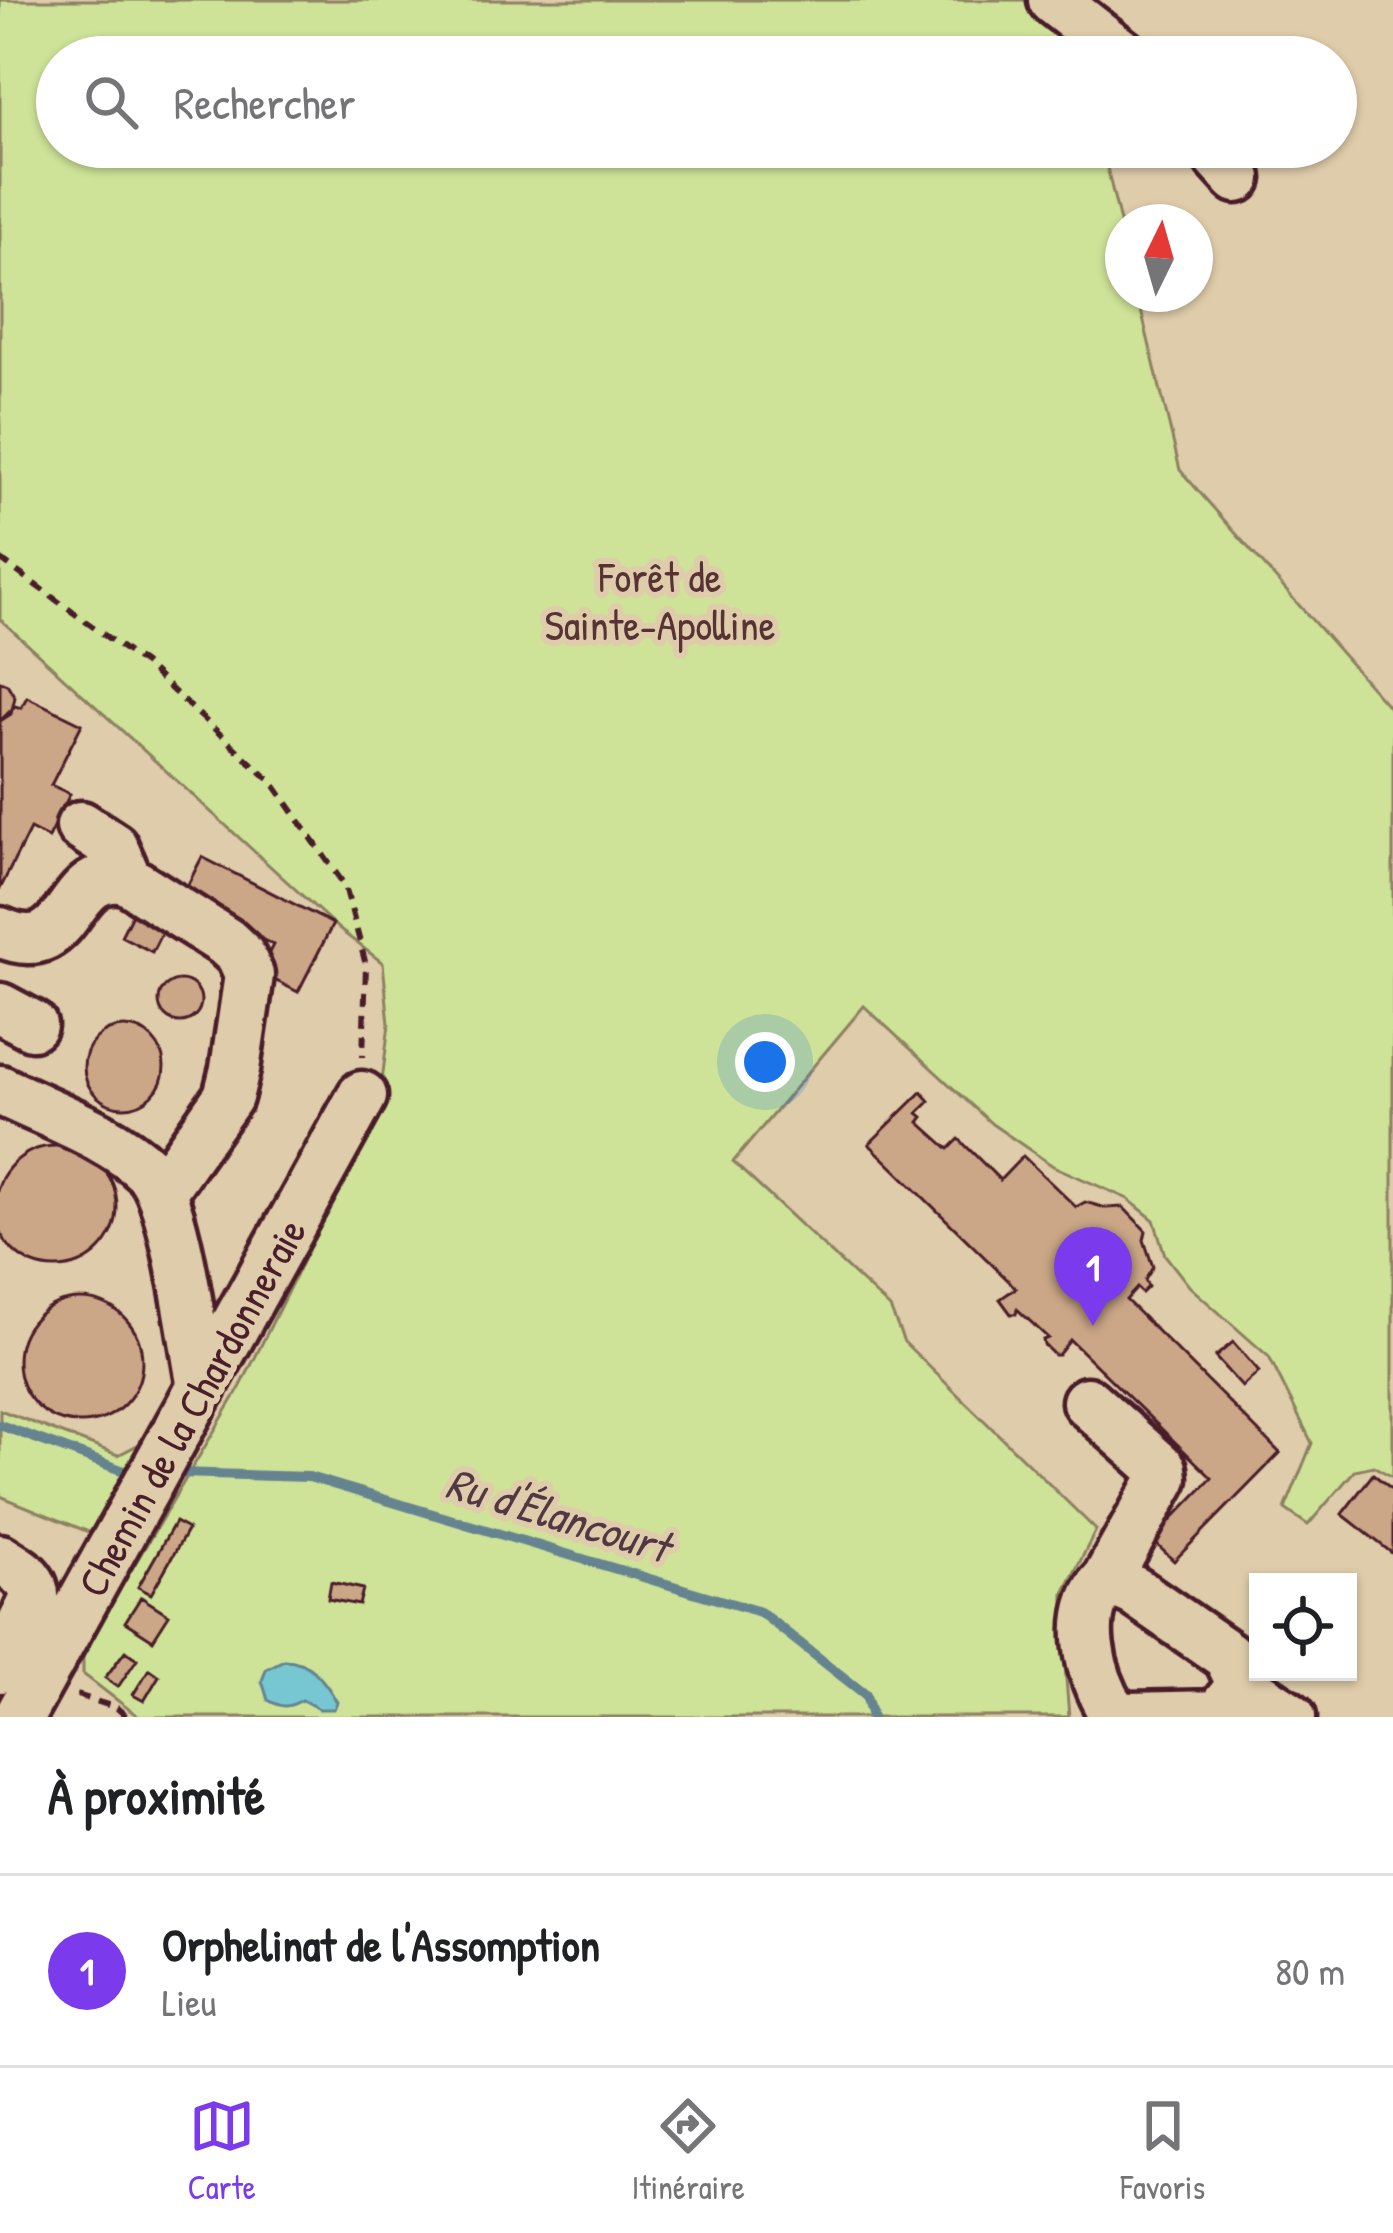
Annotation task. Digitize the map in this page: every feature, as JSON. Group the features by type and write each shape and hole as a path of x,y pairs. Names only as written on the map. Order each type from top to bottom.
{"street":[{"path":"1053,0 1099,36"},
{"path":"81,826 113,847 127,879"},
{"path":"0,932 22,942 42,939 56,931 70,906 99,879 127,879 239,955 249,975 227,1097 161,1192"},
{"path":"0,1090 113,1146 150,1173 161,1192 202,1387"},
{"name":"Chemin de la Chardonneraie","path":"15,1685 202,1387 362,1096"},
{"path":"1087,1402 1162,1469 1163,1478 1108,1579 1095,1592 1088,1612 1094,1681 1113,1713 1129,1717 1218,1715 1242,1685"},
{"path":"0,1559 30,1579 34,1591 15,1685"},
{"path":"1108,1579 1134,1591 1228,1656 1242,1685 1291,1717"}],"path":[{"path":"0,559 144,664 273,783 345,886 366,964 362,1096"},
{"path":"15,1685 117,1708 127,1717"}],"green space":[{"name":"Forêt de Sainte-Apolline","path":"0,0 1077,0 1080,36 36,36 36,168 1107,168 1116,204 1105,204 1105,312 1141,312 1180,470 1393,712 1393,1477 1373,1466 1355,1470 1308,1525 1285,1509 1312,1443 1269,1357 1189,1286 1165,1255 1154,1220 1128,1199 1053,1166 992,1124 864,1006 733,1162 890,1308 904,1342 1096,1530 1064,1593 1069,1717 139,1717 83,1674 83,1651 241,1386 379,1106 389,1024 383,963 340,930 0,619"},
{"path":"0,1410 118,1455 153,1437 96,1535 0,1496"}],"water":[{"path":"284,1660 316,1673 337,1702 334,1709 319,1709 302,1700 285,1706 268,1700 262,1681 266,1669"}],"building":[{"path":"0,681 15,697 11,714 0,721"},
{"path":"27,697 82,724 51,785 70,794 48,838 30,829 0,889 0,721 15,706 21,708"},
{"path":"202,857 333,924 298,992 259,972 273,945 181,898"},
{"path":"133,912 164,928 152,952 121,936"},
{"path":"180,980 195,986 201,1001 195,1016 180,1022 165,1016 159,1001 165,986"},
{"path":"124,1027 152,1039 164,1067 152,1095 124,1107 96,1095 84,1067 96,1039"},
{"path":"922,1092 930,1101 918,1113 923,1117 919,1122 949,1149 959,1139 1000,1180 1023,1156 1076,1207 1085,1202 1123,1207 1146,1231 1144,1240 1153,1267 1145,1280 1148,1287 1142,1293 1137,1288 1126,1300 1280,1453 1174,1561 1152,1540 1212,1478 1070,1340 1054,1355 1044,1345 1048,1338 1017,1309 1011,1314 1000,1299 1016,1288 869,1144"},
{"path":"44,1147 68,1147 90,1156 107,1173 116,1195 116,1219 107,1241 90,1258 68,1267 44,1267 22,1258 -1,1227 -1,1187 5,1173 22,1156"},
{"path":"80,1299 104,1304 124,1317 137,1337 142,1361 137,1385 124,1405 104,1418 80,1423 56,1418 36,1405 23,1385 18,1361 23,1337 36,1317 56,1304"},
{"path":"1233,1342 1259,1372 1242,1387 1215,1357"},
{"path":"1373,1474 1393,1490 1393,1554 1342,1514"},
{"path":"175,1522 188,1529 151,1594 138,1587"},
{"path":"331,1582 363,1589 359,1605 328,1599"},
{"path":"141,1597 169,1615 153,1640 125,1622"},
{"path":"125,1651 137,1659 118,1687 105,1678"},
{"path":"149,1669 159,1676 144,1701 133,1695"}],"waterway":[{"name":"Ru d'Élancourt","path":"0,1425 124,1471"},
{"name":"Ru d'Élancourt","path":"179,1473 309,1477 760,1612 866,1695 872,1717"}],"place":[{"name":"Orphelinat de l'Assomption","path":"1093,1326"}]}
